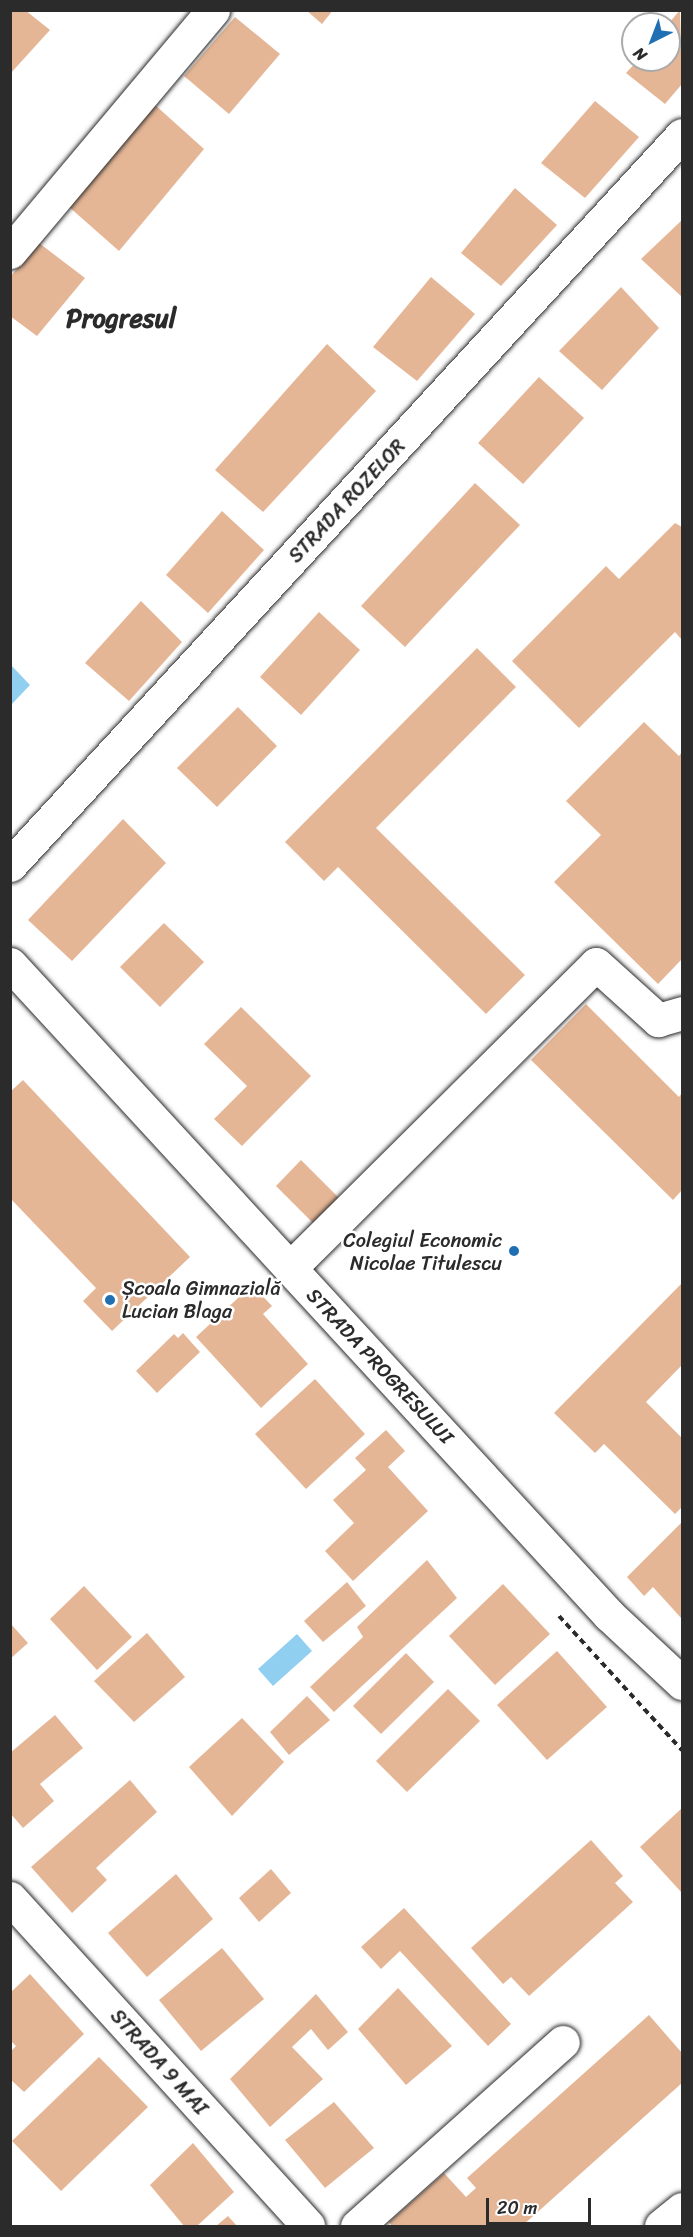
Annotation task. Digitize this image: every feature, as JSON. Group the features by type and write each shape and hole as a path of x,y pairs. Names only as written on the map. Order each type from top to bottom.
{"street":[{"path":"10,252 213,10"},
{"name":"STRADA ROZELOR","path":"10,866 682,135"},
{"name":"STRADA PROGRESULUI","path":"10,964 609,1615 682,1683"},
{"path":"290,1268 596,964 658,1020 682,1013"},
{"name":"STRADA 9 MAI","path":"10,1898 308,2226"},
{"path":"357,2226 563,2042"},
{"path":"661,2226 682,2209"}],"water":[{"path":"11,665 30,685 11,705"},
{"path":"297,1634 312,1651 273,1686 258,1669"}],"building":[{"path":"10,10 25,10 50,30 10,74"},
{"path":"306,10 333,10 322,24"},
{"path":"235,17 280,54 229,114 184,76"},
{"path":"681,47 682,84 665,104 626,73 681,72"},
{"path":"595,101 639,137 585,198 541,163"},
{"path":"154,104 204,149 119,251 68,206"},
{"path":"515,188 557,225 501,286 461,253"},
{"path":"682,220 682,297 641,259"},
{"path":"39,243 85,278 37,336 10,316 10,277"},
{"path":"431,277 475,314 417,381 373,347"},
{"path":"621,287 659,328 602,390 559,351"},
{"path":"327,344 376,391 263,512 215,470"},
{"path":"539,377 584,418 523,484 478,443"},
{"path":"475,483 520,525 405,647 361,606"},
{"path":"222,511 264,550 208,613 166,575"},
{"path":"675,523 682,527 682,640 675,632 579,728 512,661 606,566 619,579"},
{"path":"141,601 182,642 129,701 85,663"},
{"path":"319,612 360,650 301,715 260,677"},
{"path":"477,648 516,687 376,828 525,975 486,1014 338,867 324,881 285,842"},
{"path":"238,707 277,746 217,807 177,768"},
{"path":"644,722 679,756 682,752 682,959 658,984 554,882 601,835 566,801"},
{"path":"123,819 166,863 72,961 28,920"},
{"path":"164,923 204,962 160,1007 120,967"},
{"path":"586,1004 679,1097 682,1093 682,1190 673,1200 531,1060"},
{"path":"241,1007 311,1076 242,1146 214,1119 247,1086 204,1044"},
{"path":"23,1080 190,1257 112,1331 83,1301 96,1288 10,1198 10,1092"},
{"path":"301,1160 339,1198 314,1224 276,1186"},
{"path":"682,1283 682,1365 646,1402 682,1438 682,1507 675,1514 604,1444 595,1453 554,1413"},
{"path":"252,1285 272,1306 263,1314 308,1364 261,1408 196,1337"},
{"path":"183,1333 200,1352 157,1393 136,1371 174,1334 178,1338"},
{"path":"315,1379 365,1434 306,1489 255,1434"},
{"path":"386,1430 405,1451 388,1467 428,1511 353,1581 325,1551 354,1523 333,1500 366,1470 355,1458"},
{"path":"682,1522 682,1619 653,1587 644,1596 627,1577"},
{"path":"427,1560 457,1598 334,1712 310,1687 363,1637 357,1627"},
{"path":"347,1582 366,1606 323,1642 304,1621"},
{"path":"503,1584 550,1634 495,1685 449,1636"},
{"path":"84,1586 132,1637 97,1670 50,1619"},
{"path":"10,1623 28,1643 10,1659"},
{"path":"147,1633 185,1677 134,1722 94,1681"},
{"path":"557,1651 607,1707 547,1760 497,1705"},
{"path":"406,1653 434,1682 381,1734 353,1706"},
{"path":"448,1689 480,1721 407,1792 376,1761"},
{"path":"307,1696 330,1720 289,1755 270,1732"},
{"path":"55,1715 83,1748 40,1784 54,1801 23,1828 10,1813 10,1753"},
{"path":"242,1718 284,1762 232,1816 189,1767"},
{"path":"130,1780 157,1812 96,1868 107,1880 72,1913 31,1867"},
{"path":"682,1808 682,1893 640,1847"},
{"path":"591,1840 623,1876 615,1883 633,1902 529,1996 511,1977 503,1984 471,1948"},
{"path":"271,1869 291,1893 259,1922 239,1898"},
{"path":"176,1874 213,1919 147,1977 108,1933"},
{"path":"404,1908 511,2024 488,2046 400,1951 381,1969 361,1947"},
{"path":"222,1948 264,1999 201,2051 159,2000"},
{"path":"30,1974 84,2034 24,2092 10,2079 10,2052 16,2046 10,2040 10,1993"},
{"path":"398,1988 452,2046 406,2085 358,2029"},
{"path":"316,1994 348,2032 328,2050 311,2029 292,2047 323,2079 270,2127 230,2079"},
{"path":"649,2015 682,2053 682,2083 522,2226 392,2226 389,2222 444,2173 466,2197 476,2188 467,2178"},
{"path":"99,2057 148,2107 61,2191 12,2141"},
{"path":"334,2102 374,2148 325,2188 285,2140"},
{"path":"193,2143 234,2192 197,2226 184,2226 150,2185"},
{"path":"228,2216 237,2226 216,2226"}],"place":[{"name":"Colegiul Economic Nicolae Titulescu","path":"514,1251"},
{"name":"Școala Gimnazială Lucian Blaga","path":"110,1300"}],"district":[{"name":"Progresul","path":"121,319"}]}
